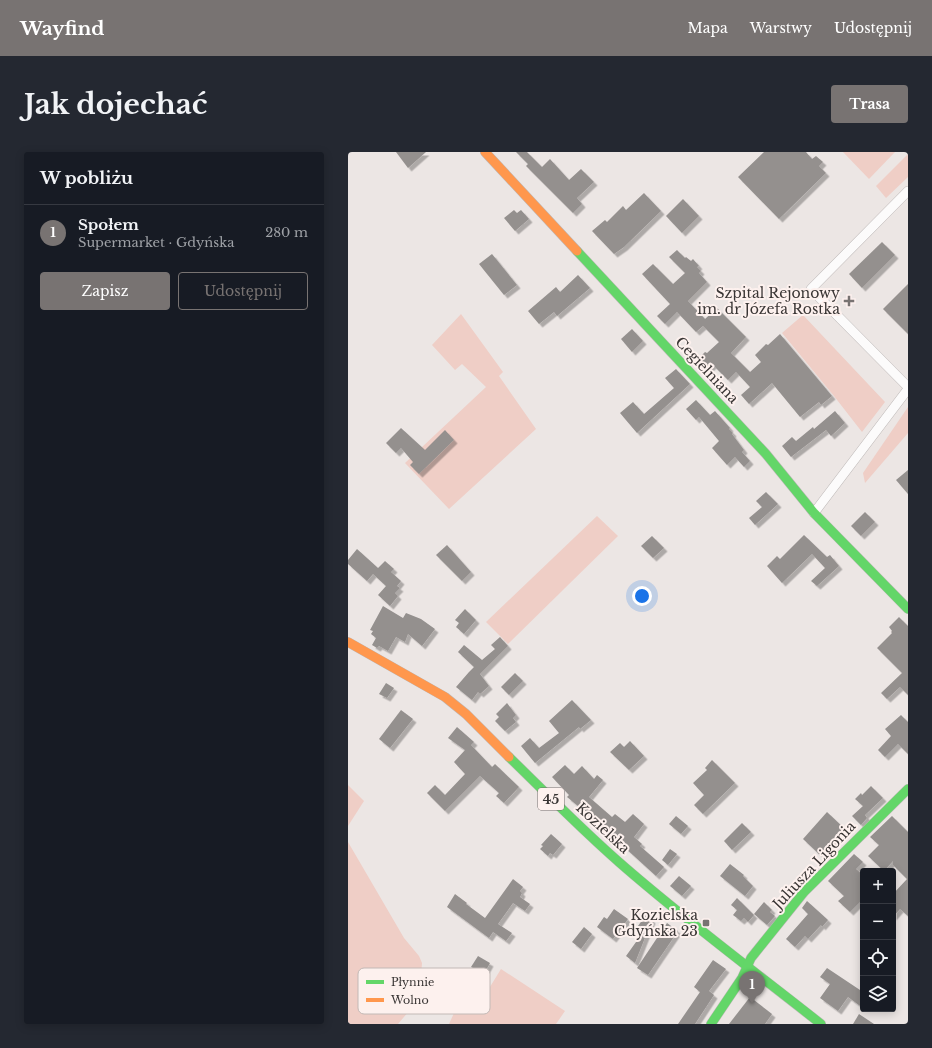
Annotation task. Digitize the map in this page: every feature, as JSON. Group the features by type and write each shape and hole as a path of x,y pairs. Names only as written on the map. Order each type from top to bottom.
{"street":[{"name":"Cegielniana","path":"485,152 766,454 814,513 908,609"},
{"path":"814,513 908,388 810,289 908,191"},
{"name":"Kozielska","path":"348,642 437,692 466,714 557,804 620,863 690,922 821,1024"},
{"name":"Juliusza Ligonia","path":"711,1024 742,978 751,958 804,892 908,789"}],"shaded area":[{"path":"843,152 895,152 869,179"},
{"path":"908,154 908,177 886,198 876,186"},
{"path":"461,314 503,372 499,376 536,429 449,509 405,463 486,387 462,364 455,370 432,345"},
{"path":"803,315 885,402 862,432 782,333"},
{"path":"908,407 908,433 865,483 863,473"},
{"path":"597,516 618,536 508,644 486,622"},
{"path":"348,785 364,801 348,826"},
{"path":"348,842 404,938 419,956 422,963 422,968 358,968 358,1014 406,1014 398,1024 348,1024"},
{"path":"501,969 565,1011 556,1024 449,1024 454,1014 490,1014 490,987"}],"building":[{"path":"396,152 426,152 408,168"},
{"path":"516,152 527,152 542,167 550,159 569,180 581,169 594,182 577,198 582,204 573,213 526,166 528,164"},
{"path":"764,152 806,152 812,159 816,156 823,162 819,166 826,173 779,219 738,177"},
{"path":"644,193 661,211 624,247 614,254 592,231 605,220 607,222 623,206 626,210"},
{"path":"683,199 699,216 682,233 666,216"},
{"path":"514,210 517,213 521,210 529,219 515,231 504,218"},
{"path":"882,242 895,255 862,288 849,274"},
{"path":"677,250 685,258 686,257 691,261 693,259 699,266 697,267 701,271 699,273 707,282 688,301 705,319 717,308 746,337 731,353 750,372 761,362 755,355 766,344 768,345 780,334 832,396 821,405 819,402 800,417 772,383 749,404 741,395 750,387 736,372 728,380 713,365 707,371 697,360 719,342 703,326 696,332 677,312 665,324 657,316 670,304 642,274 653,264 673,284 685,273 669,257"},
{"path":"492,254 517,285 504,295 479,264"},
{"path":"578,275 590,288 557,316 554,312 539,324 528,311 556,287 560,292"},
{"path":"908,284 908,334 883,309"},
{"path":"632,329 643,341 632,352 621,339"},
{"path":"676,369 690,384 637,433 620,413 633,402 644,414 674,388 665,378"},
{"path":"696,400 710,415 715,411 730,428 729,429 733,433 732,434 744,450 742,452 750,461 744,467 735,457 727,465 712,448 719,441 699,417 696,420 686,409"},
{"path":"835,411 845,423 831,436 826,430 791,457 782,446 792,437 796,441 813,427 814,429"},
{"path":"401,428 425,450 445,430 454,440 419,474 410,465 413,462 401,448 396,453 386,443"},
{"path":"908,470 908,494 896,480"},
{"path":"766,492 778,504 755,525 749,518 762,507 756,501"},
{"path":"865,512 875,522 861,536 851,526"},
{"path":"804,535 827,557 830,555 839,566 817,586 811,581 825,568 812,554 782,583 767,566 777,556 780,559"},
{"path":"652,536 664,548 653,558 641,546"},
{"path":"447,545 471,572 462,581 436,555"},
{"path":"357,549 378,568 385,561 394,569 391,572 401,581 397,586 400,588 395,593 398,596 390,606 378,595 386,586 373,574 367,581 348,564 348,560"},
{"path":"383,606 403,618 406,613 421,619 435,629 422,646 408,634 405,642 396,637 388,651 379,646 377,648 372,645 376,638 371,634 373,631 370,630"},
{"path":"465,609 476,620 464,634 456,627 459,623 455,620"},
{"path":"899,617 908,626 908,695 900,687 887,699 881,693 902,673 877,648 892,633 889,627"},
{"path":"500,637 508,646 480,674 489,686 480,694 478,692 472,700 456,687 474,667 458,652 464,645 482,660 495,649 491,645"},
{"path":"515,673 523,681 509,695 501,687"},
{"path":"386,683 394,688 387,698 379,694"},
{"path":"572,700 591,720 580,729 579,727 535,763 521,746 530,738 539,748 559,733 549,721"},
{"path":"507,703 516,715 513,718 516,722 505,731 495,721 499,717 496,714"},
{"path":"401,710 413,719 390,748 379,739"},
{"path":"901,715 908,722 908,754 898,744 885,757 878,750 891,736 885,729"},
{"path":"457,727 474,742 471,745 492,767 495,764 519,787 504,803 496,796 499,793 480,776 445,811 427,793 435,785 445,795 465,774 454,762 465,750 448,738"},
{"path":"630,741 644,756 629,770 610,752 620,743 624,747"},
{"path":"712,760 735,783 703,814 694,805 704,795 693,783 707,770 705,768"},
{"path":"565,765 574,774 582,766 594,779 597,775 603,780 589,797 612,817 615,814 625,822 633,814 644,824 634,837 642,844 640,846 664,867 656,876 567,797 569,795 552,777"},
{"path":"871,786 883,798 865,815 867,818 861,825 852,816 863,806 855,799 861,793 862,795"},
{"path":"827,812 845,829 820,855 803,839"},
{"path":"676,816 688,826 681,834 669,824"},
{"path":"892,816 908,832 908,916 900,909 896,914 896,891 907,879 893,865 893,861 887,868 881,868 868,856 879,845 870,837"},
{"path":"742,823 751,832 732,850 724,841"},
{"path":"551,834 562,844 553,855 550,853 548,856 540,849 543,846 541,845"},
{"path":"670,849 677,854 668,865 662,860"},
{"path":"854,854 863,862 856,869 860,872 860,902 850,912 838,901 844,896 828,881"},
{"path":"730,864 744,875 743,876 753,886 745,896 720,876"},
{"path":"679,876 691,886 682,896 670,886"},
{"path":"513,879 523,887 520,891 522,893 520,897 530,904 525,911 513,903 498,924 512,933 506,941 493,932 489,938 447,907 455,894 485,918"},
{"path":"737,898 754,915 748,922 744,918 741,921 733,915 737,910 731,905"},
{"path":"807,901 828,920 808,939 805,936 795,947 786,939 808,914 802,908"},
{"path":"764,902 772,910 770,912 775,916 767,925 754,914"},
{"path":"614,909 628,919 613,939 597,927 604,917 607,919"},
{"path":"646,915 652,920 635,963 626,956 641,935 635,930"},
{"path":"667,923 678,931 648,975 637,968"},
{"path":"584,927 592,934 581,949 572,942"},
{"path":"478,956 490,963 487,968 471,967"},
{"path":"713,960 726,969 709,991 714,995 695,1024 678,1024 700,992 694,987"},
{"path":"827,968 860,990 860,1006 848,997 838,1011 820,998 830,984 820,977"},
{"path":"750,997 772,1014 765,1024 729,1024"},
{"path":"859,1014 874,1024 853,1024"}],"traffic: fast":[{"path":"577,251 766,454 814,513 908,609"},
{"path":"509,757 592,838 620,863 694,925 821,1024"},
{"path":"711,1024 742,978 751,958 804,892 908,789"}],"traffic: slow":[{"path":"485,152 577,251"},
{"path":"348,642 445,697 466,714 509,757"}],"place":[{"name":"Szpital Rejonowy im. dr Józefa Rostka","path":"849,301"},
{"name":"Kozielska Gdyńska 23","path":"706,923"},
{"name":"Społem","path":"752,1004"}]}
